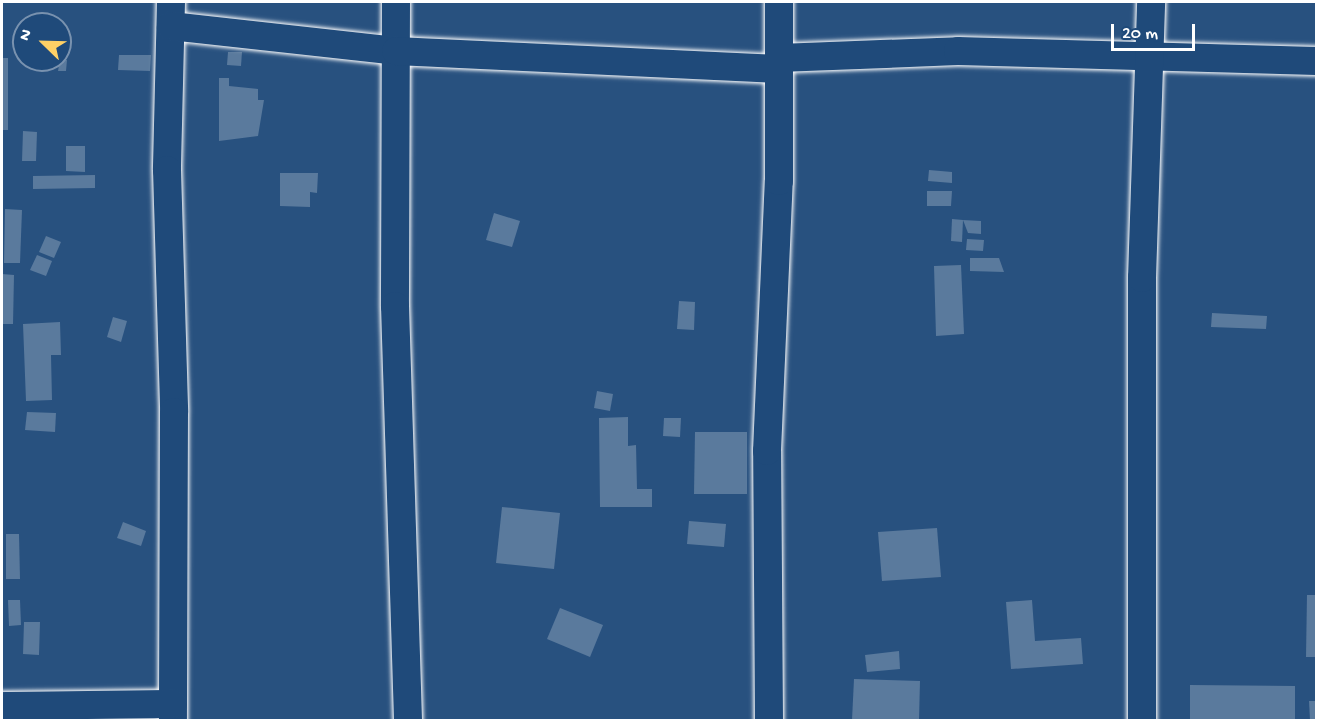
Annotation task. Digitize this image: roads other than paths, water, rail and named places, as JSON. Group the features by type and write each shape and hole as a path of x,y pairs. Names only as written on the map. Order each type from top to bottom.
{"street":[{"path":"396,2 395,306 408,720"},
{"path":"769,720 767,451 779,181 778,2"},
{"path":"1142,720 1142,278 1151,2"},
{"path":"2,706 173,712 174,412 167,170 171,14 396,51 779,63 958,51 1317,61"}]}
